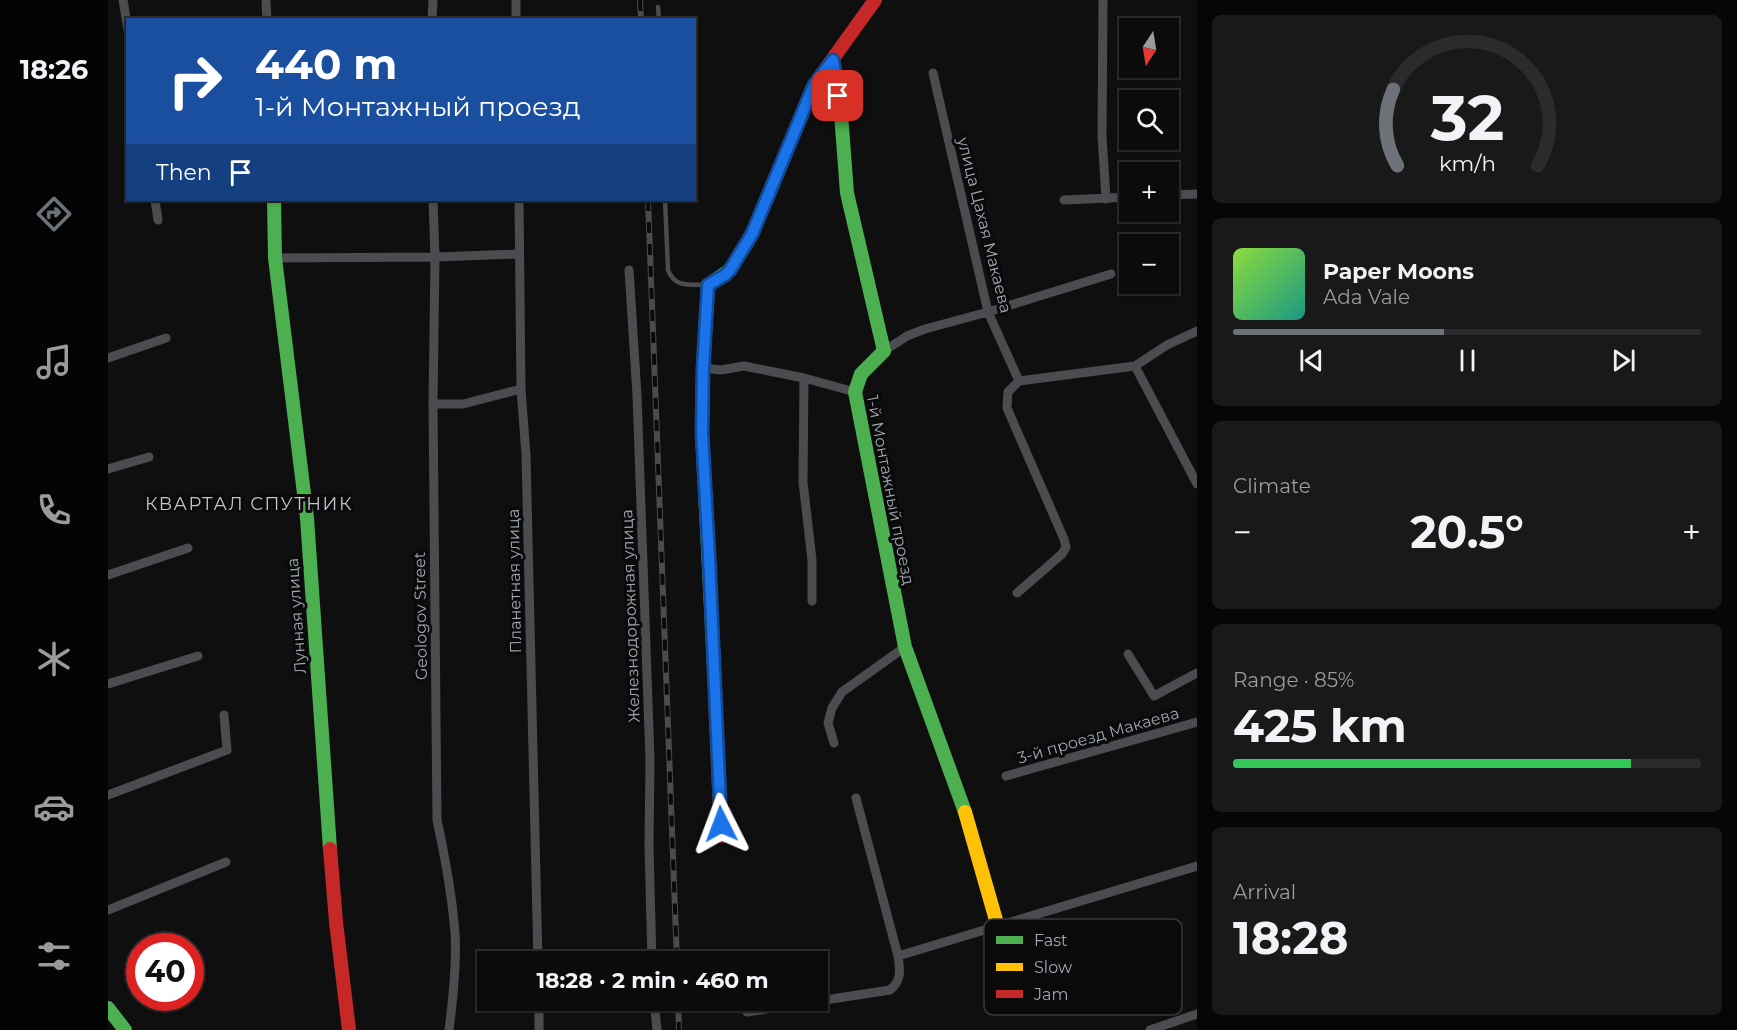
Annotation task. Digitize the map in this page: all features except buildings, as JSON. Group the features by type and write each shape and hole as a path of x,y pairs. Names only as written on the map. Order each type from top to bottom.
{"street":[{"path":"123,0 126,18"},
{"path":"266,0 267,18"},
{"path":"432,18 433,0"},
{"path":"516,0 516,18"},
{"path":"721,836 702,433 708,285 730,270 752,234 814,85 875,0"},
{"path":"1103,0 1102,136 1106,199"},
{"path":"833,60 841,114 847,193 884,351 907,336 925,329 1111,274"},
{"name":"улица Цахая Макаева","path":"933,73 988,312 1019,381"},
{"path":"1179,195 1197,194"},
{"path":"1064,200 1119,198"},
{"path":"155,201 158,220"},
{"name":"Лунная улица","path":"274,201 275,258 307,518 336,922 349,1030"},
{"name":"Geologov Street","path":"433,201 435,257 432,404 437,820 445,857 455,935 453,997 449,1030"},
{"name":"Планетная улица","path":"519,201 521,389 526,455 538,951"},
{"path":"275,258 519,254"},
{"name":"Железнодорожная улица","path":"629,270 637,395 650,759 652,951"},
{"path":"1017,593 1062,554 1066,547 1007,408 1008,392 1019,381 1135,366 1167,345 1197,331"},
{"path":"108,358 166,338"},
{"name":"1-й Монтажный проезд","path":"884,351 860,375 855,383 855,392 905,647 960,794 996,919"},
{"path":"703,368 721,370 744,366 804,378 855,392"},
{"path":"1135,366 1197,484"},
{"path":"804,378 803,482 811,550 812,601"},
{"path":"432,404 463,404 521,389"},
{"path":"108,469 149,457"},
{"path":"108,575 188,548"},
{"path":"834,743 828,723 832,708 842,692 905,647"},
{"path":"1128,654 1154,696 1197,673"},
{"path":"108,684 198,656"},
{"path":"108,795 227,750 224,715"},
{"name":"3-й проезд Макаева","path":"1006,776 1197,722"},
{"path":"828,1000 890,990 897,984 901,974 856,798"},
{"path":"108,910 226,862"},
{"path":"1024,919 1197,866"},
{"path":"898,956 984,931"},
{"path":"108,1008 115,1025"},
{"path":"539,1011 539,1030"},
{"path":"655,1011 657,1030"},
{"path":"1150,1030 1197,1014"}],"lane":[{"path":"658,7 659,18"},
{"path":"665,201 668,270 672,279 678,283 708,285"}],"railway":[{"path":"640,0 641,18"},
{"path":"648,201 677,951"},
{"path":"678,1011 679,1030"}],"traffic: fast":[{"path":"833,60 841,114 847,193 884,351 861,374 855,392 905,647 965,812"},
{"path":"714,667 702,433 708,285 730,270 752,234 785,155"},
{"path":"274,201 275,258 307,518 330,849"},
{"path":"108,1008 125,1030"}],"traffic: slow":[{"path":"965,812 996,919"}],"traffic: jam":[{"path":"785,155 814,85 875,0"},
{"path":"714,667 721,836"},
{"path":"330,849 349,1030"}],"district":[{"name":"КВАРТАЛ СПУТНИК","path":"249,504"}],"route":[{"path":"721,824 702,433 708,285 725,275 743,251 814,85 833,60 838,96"}]}
